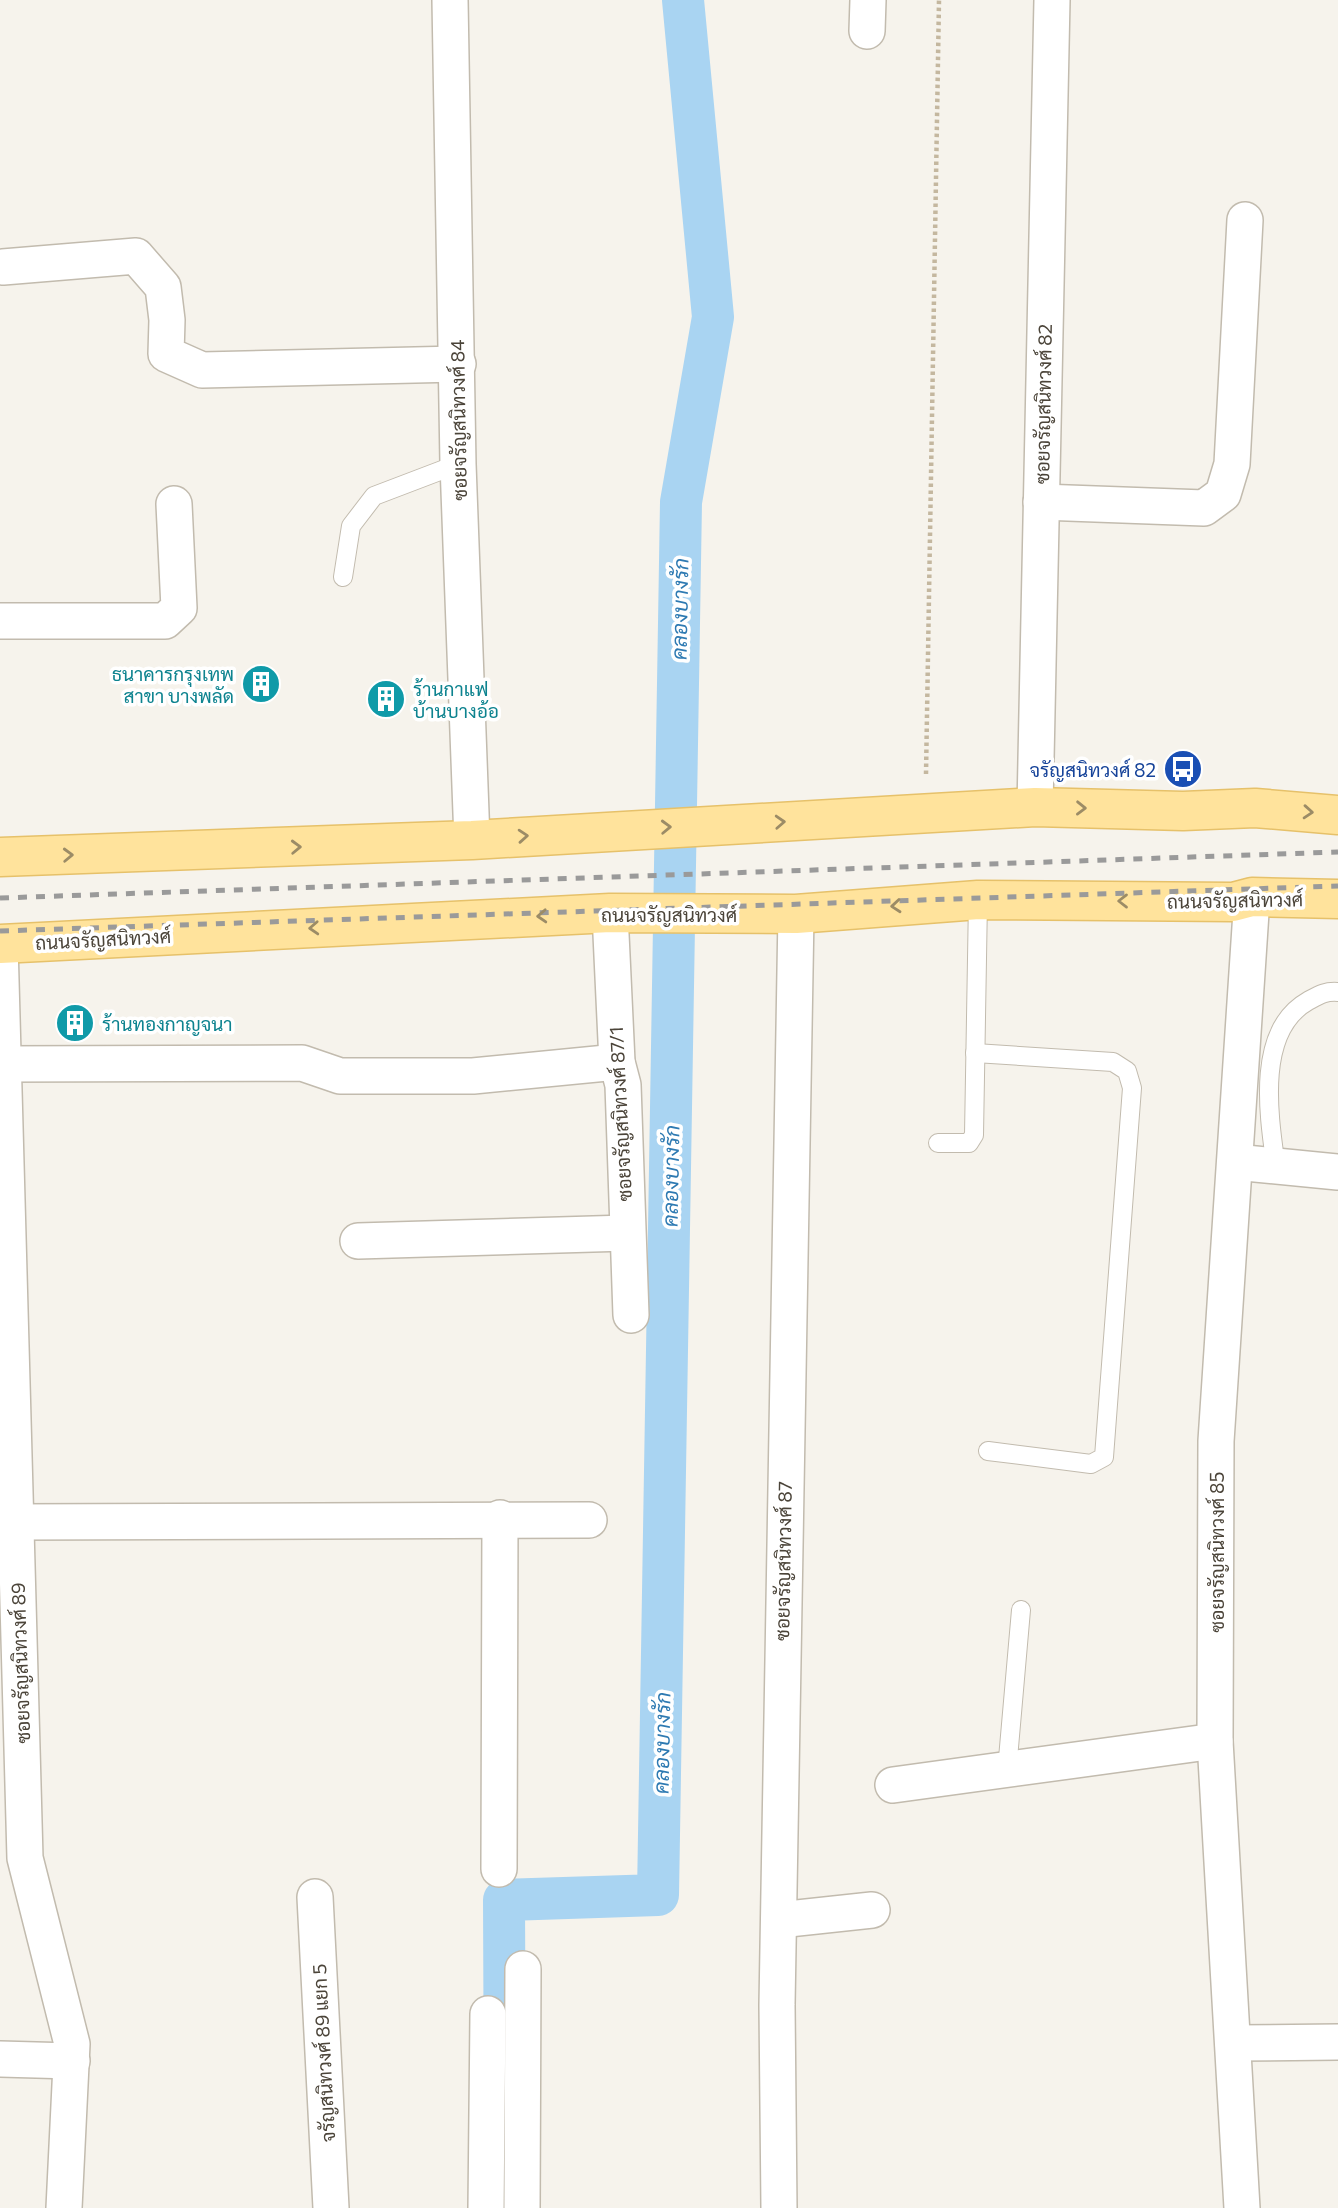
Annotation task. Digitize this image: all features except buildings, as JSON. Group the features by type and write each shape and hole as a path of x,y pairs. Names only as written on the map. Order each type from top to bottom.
{"main road":[{"path":"0,857 472,840 620,829 1035,807 1183,811 1255,808 1338,815"},
{"name":"ถนนจรัญสนิทวงศ์","path":"0,944 610,913 796,914 978,900 1233,902 1252,897 1338,899"}],"street":[{"name":"ซอยจรัญสนิทวงศ์ 84","path":"450,0 458,464 472,840"},
{"name":"ซอยจรัญสนิทวงศ์ 82","path":"1035,807 1052,0"},
{"path":"1041,502 1204,508 1223,494 1231,464 1245,220"},
{"path":"4,267 136,256 163,287 167,320 166,354 202,370 458,364"},
{"path":"0,621 165,621 178,608 174,504"},
{"name":"ซอยจรัญสนิทวงศ์ 85","path":"1242,2208 1215,1741 1216,1441 1252,897"},
{"name":"ซอยจรัญสนิทวงศ์ 87/1","path":"610,913 617,1062 623,1085 631,1315"},
{"name":"ซอยจรัญสนิทวงศ์ 87","path":"779,2208 776,2005 796,914"},
{"name":"ซอยจรัญสนิทวงศ์ 89","path":"0,944 25,1858 72,2044 64,2208"},
{"path":"4,1064 302,1063 340,1076 460,1076 617,1062"},
{"path":"1234,1161 1338,1172"},
{"path":"358,1241 627,1233"},
{"path":"499,1869 500,1518"},
{"path":"16,1522 500,1518 589,1520"},
{"path":"894,1785 1215,1741"},
{"name":"จรัญสนิทวงศ์ 89 แยก 5","path":"315,1897 331,2208"},
{"path":"779,1920 872,1910"},
{"path":"523,1969 523,2208"},
{"path":"486,2208 488,2014"},
{"path":"1233,2043 1338,2042"},
{"path":"0,2059 72,2061"}],"lane":[{"path":"343,577 351,526 374,496 458,464"},
{"path":"938,1143 969,1143 972,1140 978,900"},
{"path":"1276,1167 1268,1104 1277,1032 1299,1006 1326,991 1338,992"},
{"path":"975,1054 1114,1062 1127,1071 1132,1088 1104,1458 1091,1464 988,1451"},
{"path":"1007,1770 1021,1609"}],"path":[{"path":"925,814 939,0"}],"waterway":[{"name":"คลองบางรัก","path":"505,2135 504,1900 658,1895 681,502 713,317 683,0"}],"railway":[{"path":"0,898 1338,852"},
{"path":"0,931 1338,886"}],"place":[{"name":"ธนาคารกรุงเทพ สาขา บางพลัด","path":"261,684"},
{"name":"ร้านกาแฟ บ้านบางอ้อ","path":"386,699"},
{"name":"จรัญสนิทวงศ์ 82","path":"1183,769"},
{"name":"ร้านทองกาญจนา","path":"75,1023"}]}
